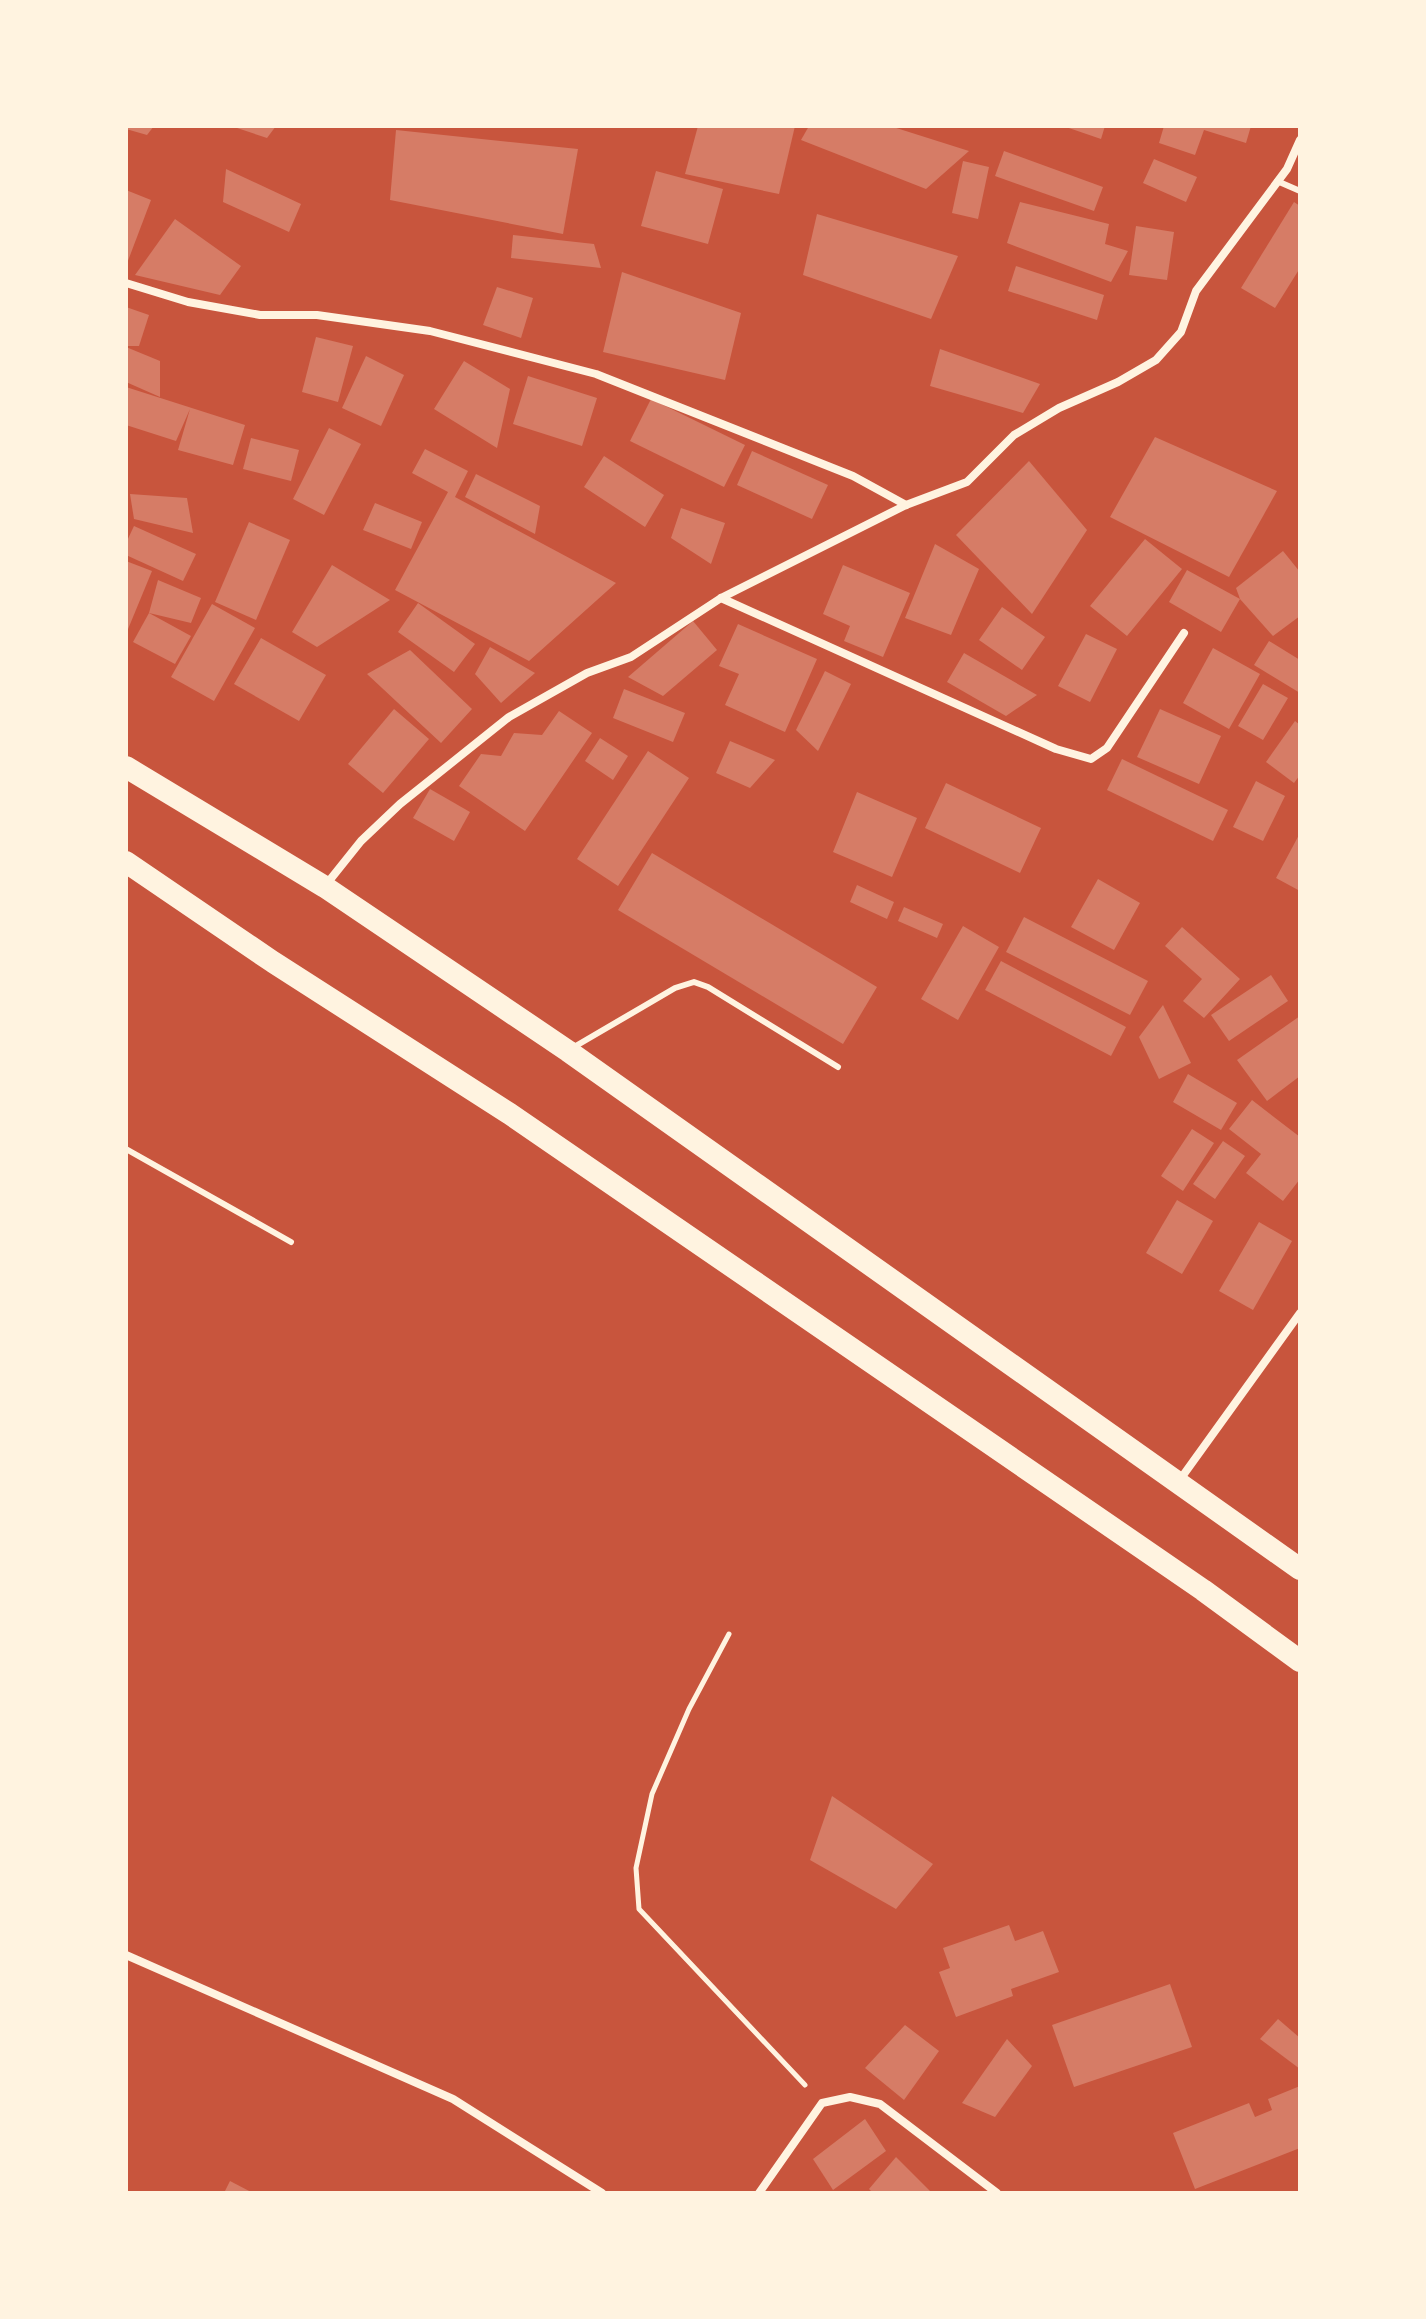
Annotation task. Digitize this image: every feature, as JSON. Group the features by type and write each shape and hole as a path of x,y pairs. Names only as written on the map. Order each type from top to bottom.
{"highway":[{"path":"126,767 325,887 568,1051 1300,1569"},
{"path":"126,862 273,962 510,1114 1203,1590 1300,1661"}],"street":[{"path":"325,887 361,841 400,804 509,717 587,673 631,657 721,598 906,505 967,482 1014,435 1059,408 1118,382 1156,360 1181,332 1196,291 1287,169 1300,140"},
{"path":"126,283 188,302 260,315 317,315 430,331 596,374 853,476 906,505"},
{"path":"721,598 1076,758 1091,759 1107,748 1184,633"},
{"path":"1179,1482 1300,1313"},
{"path":"126,1955 453,2099 602,2193"},
{"path":"759,2193 822,2103 850,2097 880,2104 997,2193"}],"lane":[{"path":"1277,181 1300,191"},
{"path":"568,1051 675,988 694,982 708,987 838,1067"},
{"path":"126,1149 291,1242"}],"path":[{"path":"729,1634 689,1709 652,1794 636,1868 639,1909 822,2103"}],"building":[{"path":"126,126 154,126 147,135 126,129"},
{"path":"231,126 276,126 267,138"},
{"path":"698,126 795,126 779,194 685,174"},
{"path":"809,126 890,126 969,151 926,189 801,140"},
{"path":"1063,126 1105,126 1101,139"},
{"path":"1164,126 1251,126 1246,143 1204,130 1195,155 1159,143"},
{"path":"396,130 578,149 563,234 390,200"},
{"path":"1004,151 1103,187 1094,211 995,176"},
{"path":"1154,159 1197,177 1186,202 1143,183"},
{"path":"963,161 989,167 978,219 952,213"},
{"path":"226,169 301,204 289,232 223,202"},
{"path":"656,171 723,189 708,244 641,226"},
{"path":"126,190 151,200 126,266"},
{"path":"1020,202 1109,224 1105,244 1128,251 1111,282 1007,243"},
{"path":"1294,202 1300,206 1300,268 1275,308 1241,288"},
{"path":"817,214 958,256 931,319 803,275"},
{"path":"175,219 241,266 220,295 135,275"},
{"path":"1136,226 1174,232 1167,280 1129,275"},
{"path":"513,235 594,244 601,268 511,258"},
{"path":"1016,266 1104,295 1097,320 1008,291"},
{"path":"622,272 741,313 725,380 603,352"},
{"path":"497,287 533,298 521,338 483,325"},
{"path":"126,307 149,315 139,346 126,346"},
{"path":"316,337 353,346 338,402 302,392"},
{"path":"126,347 160,361 160,397 126,382"},
{"path":"940,349 1040,384 1023,413 930,386"},
{"path":"366,356 404,375 381,426 342,408"},
{"path":"464,361 510,389 497,448 434,409"},
{"path":"528,376 597,398 582,446 513,424"},
{"path":"126,387 245,425 233,465 178,450 190,409 176,441 126,425"},
{"path":"651,399 745,445 724,487 630,441"},
{"path":"329,428 361,444 324,515 293,499"},
{"path":"1155,437 1277,491 1229,577 1110,517"},
{"path":"251,438 299,450 291,481 243,469"},
{"path":"425,449 468,471 455,497 616,583 529,661 395,590 448,492 412,473"},
{"path":"752,451 828,485 812,519 737,485"},
{"path":"604,456 664,495 645,527 584,487"},
{"path":"1029,461 1087,530 1032,614 956,535"},
{"path":"476,474 540,506 535,534 465,497"},
{"path":"130,494 187,498 193,533 134,519"},
{"path":"375,503 422,522 411,549 363,530"},
{"path":"681,508 725,523 711,564 671,538"},
{"path":"249,522 290,540 256,620 215,602"},
{"path":"134,526 196,554 183,581 126,555 126,543"},
{"path":"1145,539 1182,569 1127,636 1090,606"},
{"path":"935,544 979,569 951,635 905,618"},
{"path":"1283,551 1300,572 1300,616 1273,636 1240,599 1236,588"},
{"path":"126,561 152,571 126,634"},
{"path":"332,565 390,600 317,647 292,632"},
{"path":"843,565 910,593 883,657 844,641 850,626 823,614"},
{"path":"1187,570 1240,599 1221,632 1169,602"},
{"path":"158,580 201,598 191,623 149,613"},
{"path":"418,603 475,644 454,672 398,632"},
{"path":"212,604 255,628 214,701 171,677"},
{"path":"1002,607 1045,637 1022,670 979,640"},
{"path":"149,613 191,636 175,664 133,642"},
{"path":"693,621 717,650 663,696 628,677"},
{"path":"738,624 817,659 785,732 725,705 739,674 719,666"},
{"path":"1086,634 1117,649 1090,702 1058,686"},
{"path":"261,638 326,675 299,721 234,684"},
{"path":"1269,641 1300,660 1300,693 1254,665"},
{"path":"490,647 535,673 501,703 475,674"},
{"path":"1213,648 1260,674 1229,729 1183,703"},
{"path":"410,650 472,709 441,743 367,674"},
{"path":"964,653 1037,695 1006,716 947,682"},
{"path":"825,671 851,684 818,751 796,730"},
{"path":"1263,684 1288,698 1263,740 1238,726"},
{"path":"624,689 685,713 673,742 613,718"},
{"path":"394,709 429,739 383,793 348,764"},
{"path":"1160,709 1221,736 1199,784 1137,757"},
{"path":"559,711 592,733 525,831 459,786 481,754 501,756 514,733 542,735"},
{"path":"1295,721 1300,725 1300,775 1294,783 1266,762"},
{"path":"600,738 628,756 613,780 585,761"},
{"path":"730,741 775,760 750,788 716,773"},
{"path":"648,751 689,778 618,886 577,859"},
{"path":"1122,759 1228,810 1213,841 1107,790"},
{"path":"1256,781 1285,796 1263,841 1233,827"},
{"path":"946,783 1041,828 1020,873 925,828"},
{"path":"430,789 470,812 454,841 413,818"},
{"path":"857,792 917,818 892,877 833,852"},
{"path":"1300,833 1300,891 1276,878"},
{"path":"652,853 877,987 843,1044 618,910"},
{"path":"1098,879 1140,903 1114,950 1071,927"},
{"path":"857,885 894,902 887,919 850,902"},
{"path":"904,907 943,924 937,938 898,921"},
{"path":"1024,917 1148,981 1130,1015 1006,952"},
{"path":"963,926 999,947 958,1020 921,999"},
{"path":"1182,927 1240,979 1204,1018 1183,1001 1202,979 1165,946"},
{"path":"1001,961 1126,1027 1111,1056 985,990"},
{"path":"1271,975 1288,1001 1229,1041 1211,1015"},
{"path":"1163,1005 1191,1063 1159,1079 1139,1037"},
{"path":"1300,1016 1300,1076 1267,1101 1237,1060"},
{"path":"1188,1074 1237,1103 1221,1130 1173,1102"},
{"path":"1252,1100 1300,1137 1300,1179 1283,1201 1246,1173 1261,1154 1229,1129"},
{"path":"1192,1129 1214,1143 1183,1191 1161,1176"},
{"path":"1223,1141 1245,1156 1215,1199 1193,1184"},
{"path":"1177,1200 1213,1221 1182,1274 1146,1253"},
{"path":"1259,1222 1292,1241 1253,1310 1219,1291"},
{"path":"832,1796 933,1864 896,1909 810,1860"},
{"path":"1009,1925 1015,1941 1043,1931 1059,1972 1011,1989 1013,1996 956,2017 939,1972 950,1968 943,1948"},
{"path":"1170,1984 1192,2047 1074,2087 1052,2025"},
{"path":"1278,2019 1300,2038 1300,2069 1260,2039"},
{"path":"905,2025 939,2051 904,2100 865,2068"},
{"path":"1007,2039 1032,2066 995,2117 962,2103"},
{"path":"1300,2086 1300,2148 1195,2189 1173,2133 1249,2103 1255,2117 1272,2110 1268,2099"},
{"path":"865,2119 886,2151 833,2190 813,2159"},
{"path":"896,2157 932,2193 873,2193 869,2189"},
{"path":"230,2181 253,2193 224,2193"}]}
